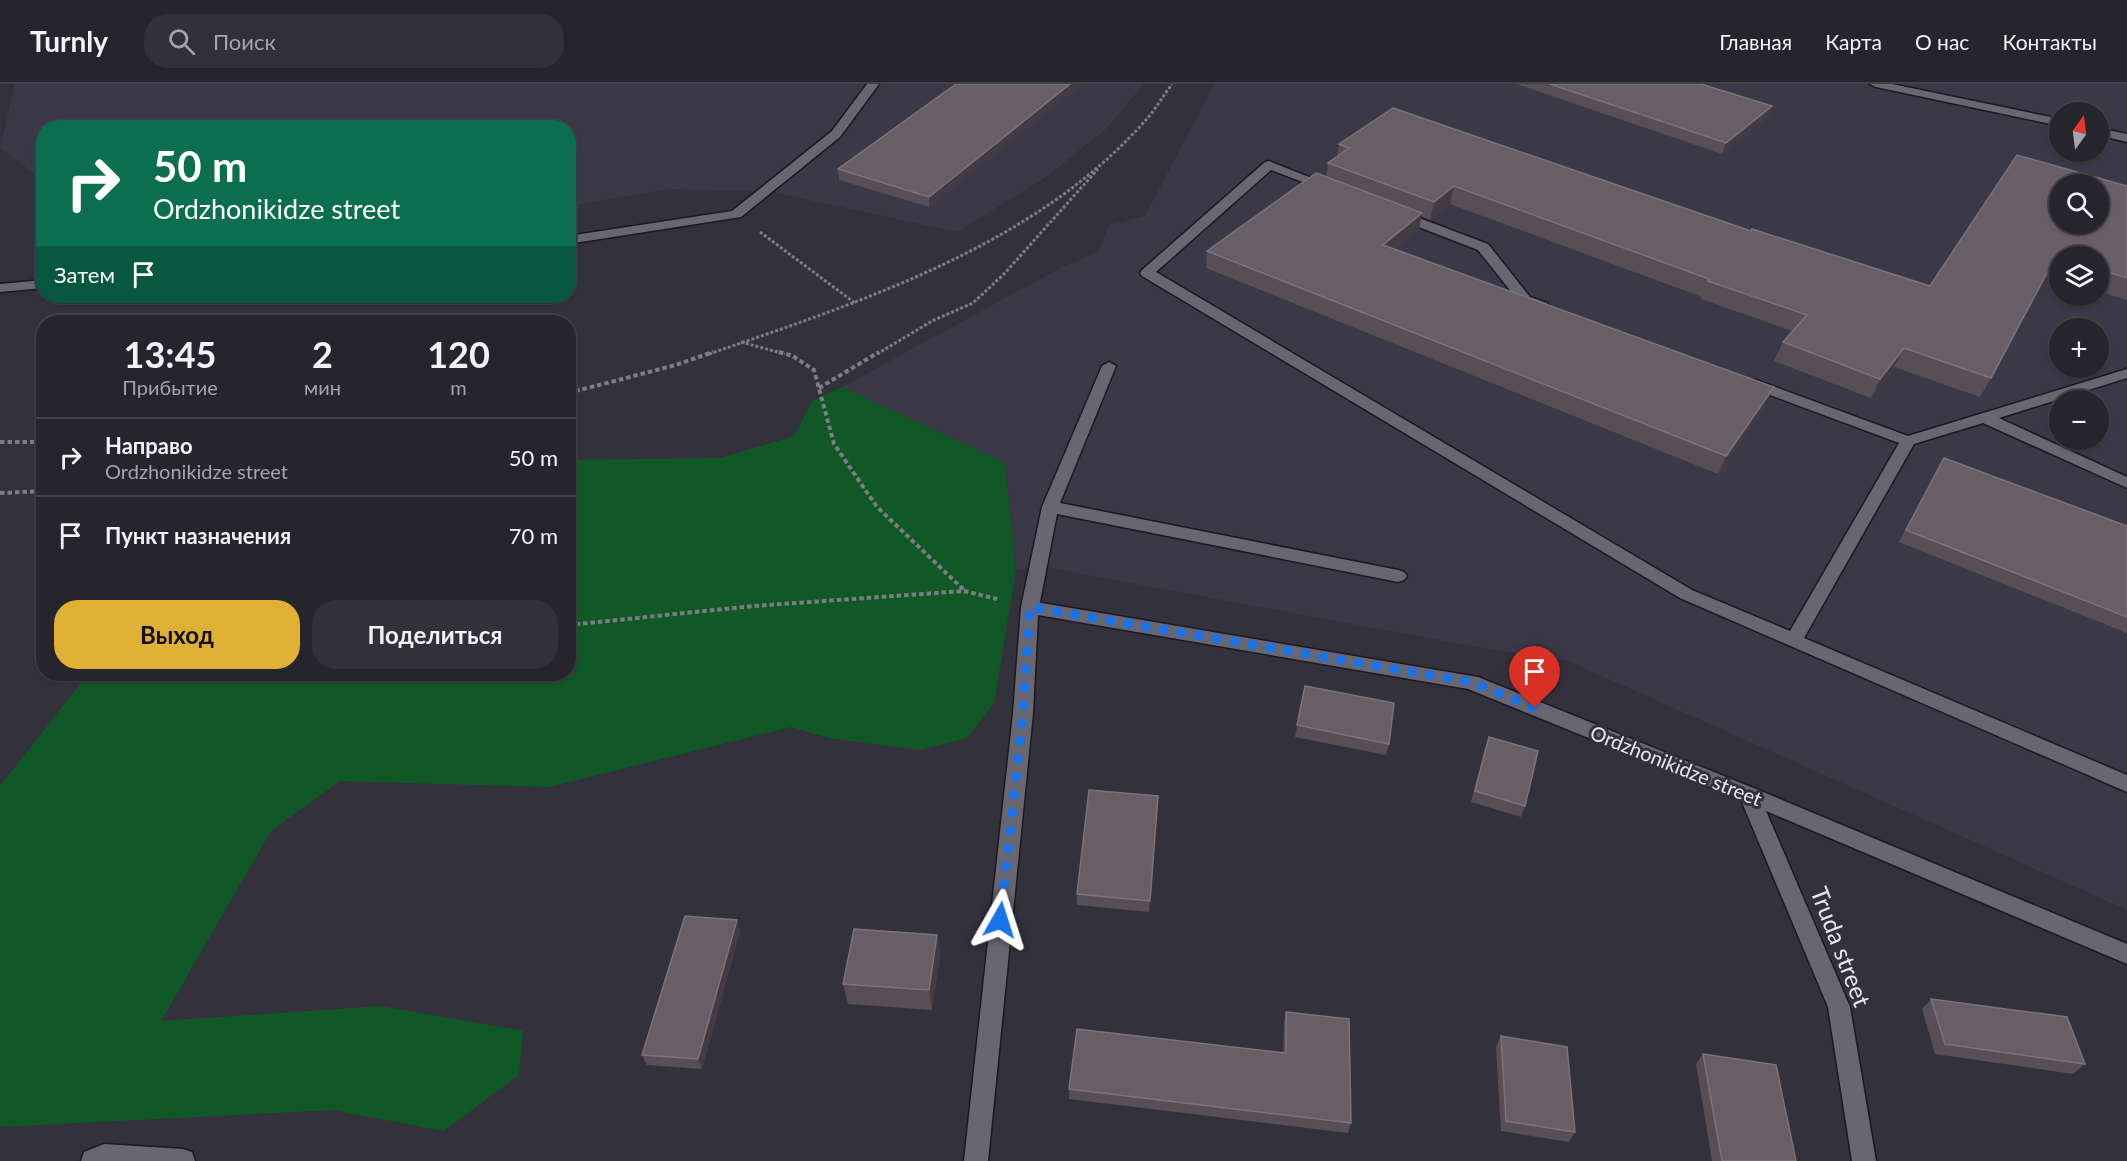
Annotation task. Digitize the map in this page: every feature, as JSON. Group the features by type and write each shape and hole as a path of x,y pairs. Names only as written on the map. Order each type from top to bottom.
{"street":[{"path":"576,239 736,214 836,134 873,84"},
{"path":"1876,84 2049,121"},
{"path":"2109,134 2127,138"},
{"path":"1344,194 1269,165 1147,273 1686,594 2127,784"},
{"path":"1387,210 1483,246 1525,300 1558,312"},
{"path":"0,288 36,285"},
{"path":"976,1161 1023,713 1030,607 1050,507 1109,366"},
{"path":"1733,376 1908,441 2127,373"},
{"path":"1984,417 2127,483"},
{"path":"1794,640 1908,441"},
{"path":"1050,507 1398,576"},
{"name":"Ordzhonikidze street","path":"1030,607 1471,682 1749,795 2127,954"},
{"name":"Truda street","path":"1749,795 1839,1007 1864,1161"},
{"path":"93,1161 104,1156 183,1161"}],"path":[{"path":"819,388 932,321 973,303 1005,274 1104,162 1146,120 1172,84"},
{"path":"576,391 676,365 855,303 964,255 1052,203 1104,162"},
{"path":"736,214 855,303"},
{"path":"740,342 793,356 814,370 834,444 877,507 964,591"},
{"path":"0,442 36,442"},
{"path":"0,494 36,492"},
{"path":"576,624 754,606 964,591 1030,607"}],"shaded area":[{"path":"15,84 1144,84 1106,129 1045,178 957,232 767,191 669,189 576,205 576,120 36,120 36,175 0,148"},
{"path":"1214,84 2127,84 2127,910 1568,661 1460,644 1039,566 1016,570 1005,463 842,387 1064,266 1098,252 1109,225 1145,216"}],"green space":[{"path":"842,387 1005,463 1016,570 994,703 967,738 920,750 828,738 791,727 549,787 340,781 271,831 161,1021 381,1006 523,1031 519,1075 444,1131 333,1110 0,1127 0,786 82,681 576,681 576,460 721,458 794,436 812,401"}],"building":[{"path":"956,84 1070,84 929,197 838,169"},
{"path":"1550,84 1701,84 1772,106 1726,143"},
{"path":"1393,108 1751,231 1752,229 1930,286 2017,155 2084,174 2049,174 2049,234 2109,234 2109,181 2127,186 2127,278 2109,272 2109,246 2049,246 2049,269 1991,378 1904,348 1880,379 1783,342 1807,315 1708,281 1709,279 1454,186 1434,202 1328,163 1349,148 1339,144"},
{"path":"1316,173 1422,213 1383,245 1774,387 1726,456 1207,251"},
{"path":"1944,458 2127,526 2127,617 1906,530"},
{"path":"1305,686 1394,703 1389,744 1297,725"},
{"path":"1489,737 1538,751 1525,806 1475,791"},
{"path":"1089,790 1158,796 1150,901 1077,894"},
{"path":"685,916 737,920 698,1059 642,1055"},
{"path":"854,929 937,935 929,990 843,984"},
{"path":"1931,999 2067,1017 2085,1064 1945,1044"},
{"path":"1286,1012 1349,1019 1351,1123 1069,1089 1077,1029 1286,1053"},
{"path":"1501,1036 1567,1047 1575,1132 1506,1121"},
{"path":"1703,1054 1776,1065 1796,1161 1722,1161"}],"route":[{"path":"1000,920 1023,713 1030,607 1471,682 1535,708"}]}
